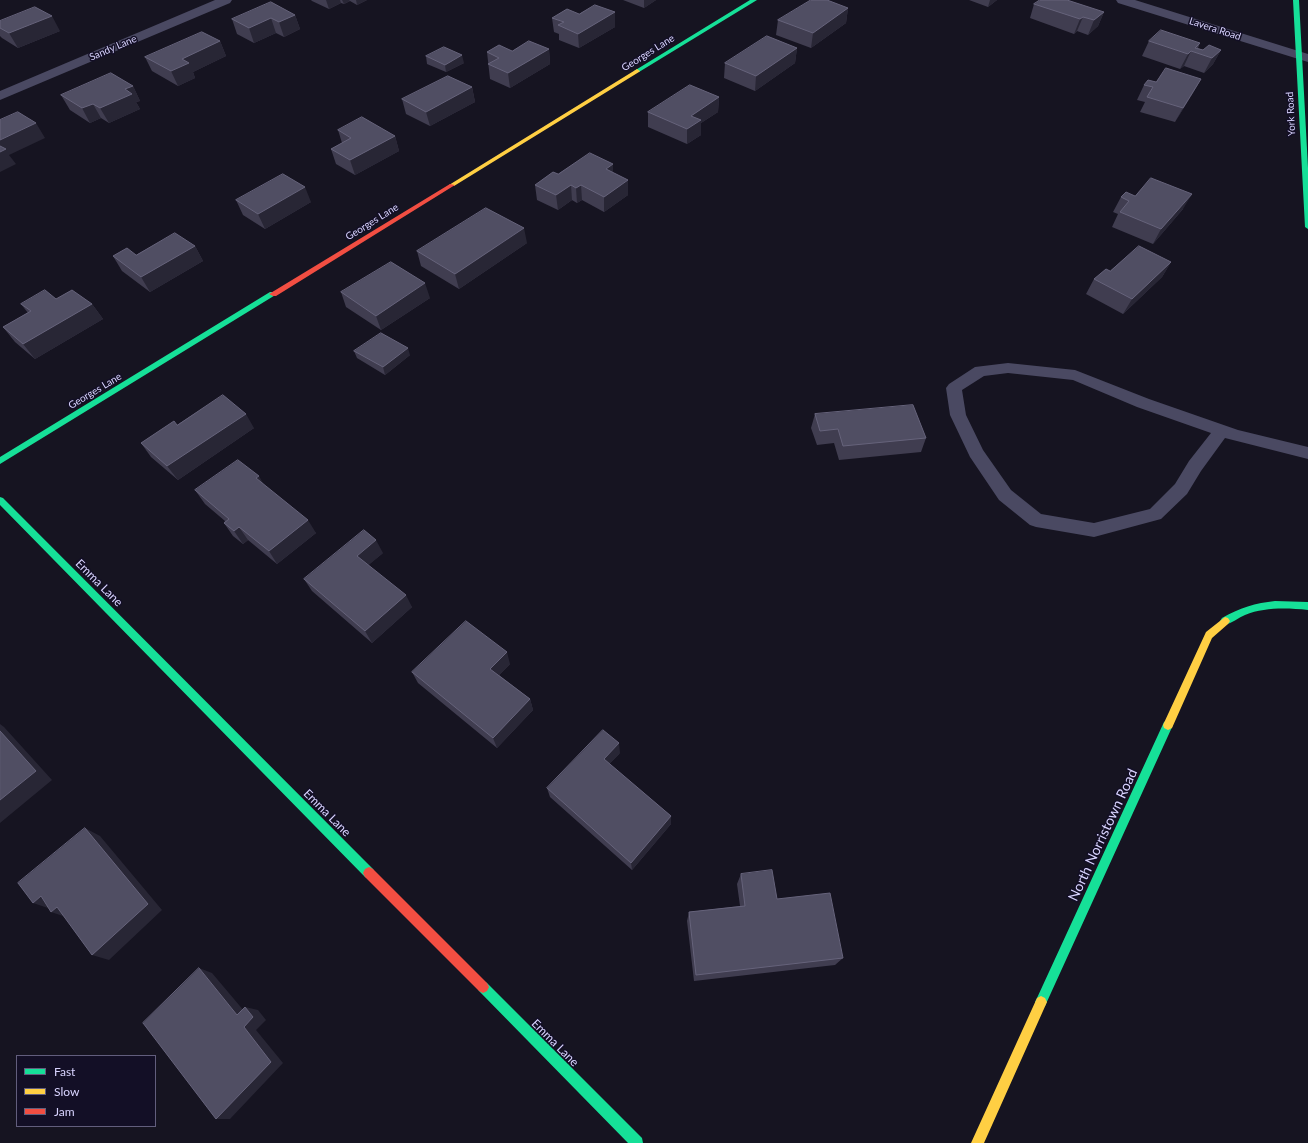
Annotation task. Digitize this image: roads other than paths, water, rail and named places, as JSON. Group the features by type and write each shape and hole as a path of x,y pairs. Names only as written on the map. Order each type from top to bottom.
{"main road":[{"name":"Georges Lane","path":"0,461 754,0"},
{"name":"York Road","path":"1296,0 1303,57 1308,227"},
{"name":"Emma Lane","path":"0,500 637,1143"},
{"name":"North Norristown Road","path":"977,1143 1209,635 1230,617 1258,607 1292,604 1308,606"}],"street":[{"name":"Sandy Lane","path":"0,96 226,0"},
{"name":"Lavera Road","path":"1122,0 1303,57"}],"lane":[{"path":"1222,431 1195,466 1181,489 1155,514 1094,530 1036,520 1005,495 976,453 958,415 954,388 980,371 1008,368 1075,375 1143,403 1222,431 1236,436 1308,453"}]}
